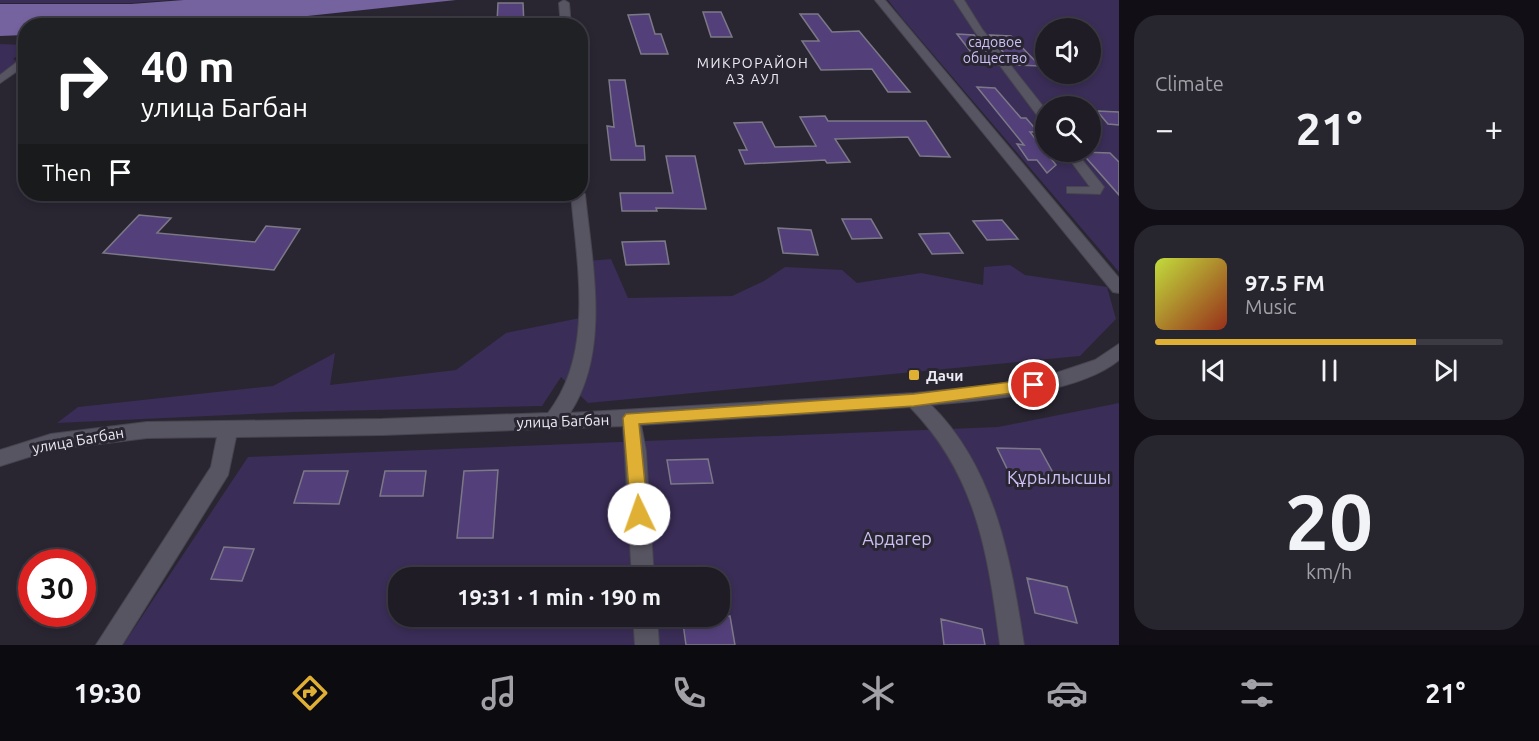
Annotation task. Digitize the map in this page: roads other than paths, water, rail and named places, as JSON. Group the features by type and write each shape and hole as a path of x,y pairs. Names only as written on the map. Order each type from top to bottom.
{"street":[{"path":"880,0 1119,288"},
{"path":"958,0 1035,105"},
{"path":"564,3 565,18"},
{"path":"0,80 18,66"},
{"path":"1072,190 1095,191 1097,187 1078,162"},
{"path":"553,421 569,399 583,355 587,315 579,201"},
{"name":"улица Багбан","path":"0,458 51,442 147,430 228,427 382,427 631,418 914,400 994,392 1053,381 1101,365 1119,350"},
{"path":"914,400 932,415 975,483 1003,578 1012,645"},
{"path":"631,418 636,451 642,567"},
{"path":"108,645 220,469 228,427"},
{"path":"646,627 647,645"}],"place":[{"name":"Дачи","path":"914,375"}],"district":[{"name":"МИКРОРАЙОН АЗ АУЛ","path":"753,72"}],"park label":[{"name":"садовое общество","path":"995,50"},
{"name":"Құрылысшы","path":"1059,477"},
{"name":"Ардагер","path":"897,538"}]}
